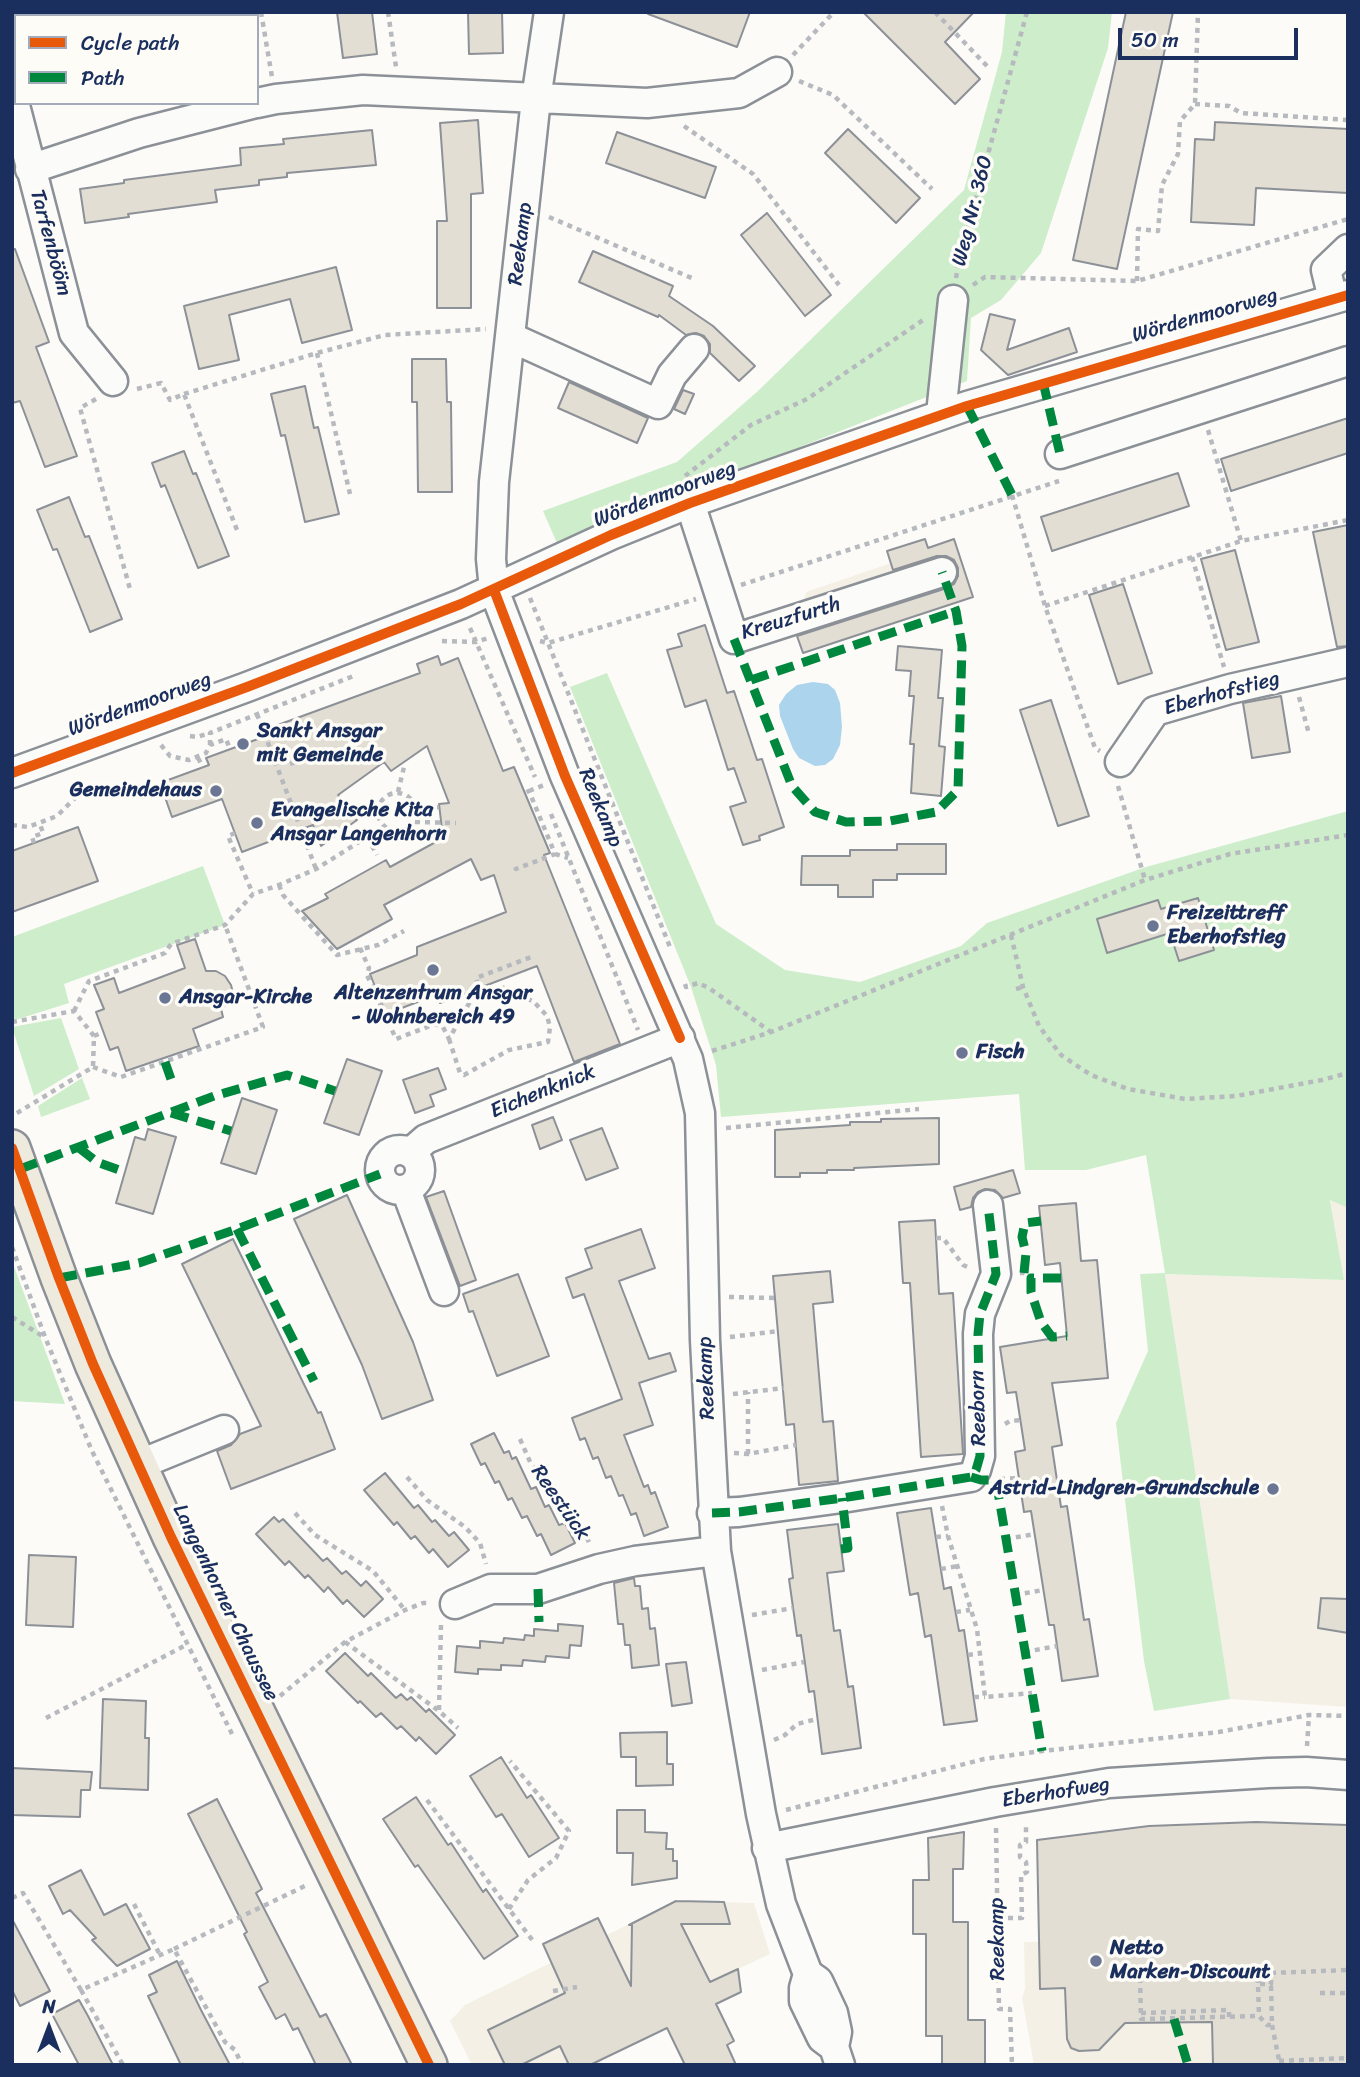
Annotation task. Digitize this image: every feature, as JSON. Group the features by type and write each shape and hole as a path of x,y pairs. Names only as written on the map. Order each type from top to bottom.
{"main road":[{"name":"Langenhorner Chaussee","path":"12,1148 93,1364 138,1465 429,2065"}],"street":[{"name":"Reekamp","path":"549,12 536,99 494,482 491,559 494,590 565,776 684,1049 700,1113 709,1453 716,1551 767,1848 780,1904 808,1974 803,1988 804,2001 822,2038 837,2056"},
{"path":"263,102 363,90 647,103 739,93 777,72"},
{"name":"Tarfenbööm","path":"15,105 74,333 113,381"},
{"path":"30,169 139,133 251,105"},
{"path":"1340,297 1326,270 1348,249"},
{"name":"Wördenmoorweg","path":"12,773 247,687 461,604 611,535 683,494 1056,379 1340,297"},
{"path":"942,414 953,300"},
{"path":"510,332 658,404 673,375 694,349"},
{"path":"1060,454 1348,361"},
{"name":"Kreuzfurth","path":"683,494 734,639 942,572"},
{"name":"Eberhofstieg","path":"1120,762 1156,711 1230,689 1348,662"},
{"name":"Eichenknick","path":"444,1291 406,1190 416,1183 420,1172 418,1161 410,1153 426,1139 646,1051 684,1049"},
{"name":"Reeborn","path":"712,1513 750,1511 971,1477 976,1469 981,1433 980,1314 996,1274 988,1205"},
{"path":"138,1465 224,1430"},
{"name":"Reestück","path":"455,1604 491,1589 538,1590 599,1569 635,1561 716,1551"},
{"name":"Eberhofweg","path":"767,1848 995,1802 1109,1783 1280,1773 1348,1775"}],"path":[{"path":"261,12 263,102"},
{"path":"388,12 400,92"},
{"path":"834,12 777,72 833,95 932,189"},
{"path":"935,12 987,66"},
{"path":"1137,281 1138,229 1158,231 1162,185 1178,154 1180,121 1195,104 1198,12"},
{"path":"647,103 701,136 753,174 839,285"},
{"path":"1195,104 1229,106 1241,113 1348,120"},
{"path":"525,207 694,279"},
{"path":"683,494 751,425 807,399 985,277 1137,281 1348,219"},
{"path":"161,383 170,400 317,353 385,335 510,332"},
{"path":"317,353 350,494"},
{"path":"113,381 92,403 80,408 130,589"},
{"path":"184,394 237,530"},
{"path":"1202,409 1241,541"},
{"path":"430,646 442,641 476,642 509,632 548,643 719,593 1066,479 1060,454"},
{"path":"1012,495 1045,606 1095,748 1120,762 1117,790 1145,880"},
{"path":"1045,606 1241,541 1348,520"},
{"path":"1192,557 1230,689"},
{"path":"522,578 671,948"},
{"path":"461,604 545,799"},
{"path":"211,745 210,733 369,670"},
{"path":"1293,674 1309,734"},
{"path":"247,687 316,869"},
{"path":"153,720 162,749 170,756 189,760 198,758 206,753 211,745 226,739"},
{"path":"222,728 230,749"},
{"path":"290,764 313,755"},
{"path":"198,758 203,767"},
{"path":"398,792 404,767 401,764"},
{"path":"12,825 27,827 57,816 79,794 95,784"},
{"path":"540,787 527,792 555,854"},
{"path":"398,792 413,800 417,809 415,822"},
{"path":"398,792 383,799 378,807 380,822 389,831 398,832 415,822 456,823"},
{"path":"417,809 439,807"},
{"path":"549,811 646,1051"},
{"path":"34,843 32,837 43,833 40,824"},
{"path":"74,1011 89,981 165,953 171,944 225,925 253,894 279,886 316,869 383,827"},
{"path":"235,833 228,836 253,894"},
{"path":"684,1049 771,1032 1145,880 1230,854 1348,835"},
{"path":"367,837 377,855"},
{"path":"515,867 516,869 555,854 568,858"},
{"path":"279,886 283,895 337,955 378,945 404,931"},
{"path":"93,1067 121,1077 263,1027 225,925"},
{"path":"1011,935 1023,986 1039,1026 1060,1055 1091,1075 1128,1089 1185,1099 1236,1096 1348,1073"},
{"path":"360,948 369,968 367,975 396,1039 435,1024 443,1027 460,1073 464,1075 509,1050 548,1042 551,1037 547,1016 534,1002 506,986 471,1000 449,1039"},
{"path":"481,995 476,978 534,956"},
{"path":"681,974 686,986 698,983 709,988 771,1032"},
{"path":"1016,989 1023,986"},
{"path":"12,1022 74,1011"},
{"path":"74,1011 94,1036 93,1067"},
{"path":"94,1036 103,1032"},
{"path":"12,1116 93,1067"},
{"path":"701,1130 919,1109"},
{"path":"936,1238 943,1238 963,1265 996,1274"},
{"path":"704,1296 775,1298"},
{"path":"12,1317 44,1337"},
{"path":"705,1340 779,1331"},
{"path":"708,1398 784,1388"},
{"path":"748,1392 748,1454"},
{"path":"709,1453 748,1454 796,1445"},
{"path":"407,1477 427,1500 465,1527 480,1543 491,1589"},
{"path":"996,1480 1019,1478"},
{"path":"938,1483 948,1536 977,1629 985,1697"},
{"path":"295,1513 316,1535 373,1571 405,1610"},
{"path":"1006,1539 1035,1534"},
{"path":"936,1537 948,1536"},
{"path":"941,1569 958,1566"},
{"path":"1015,1595 1043,1590"},
{"path":"258,1714 345,1642 423,1603 455,1604"},
{"path":"439,1711 441,1624 455,1604"},
{"path":"727,1619 793,1608"},
{"path":"956,1612 970,1610"},
{"path":"46,1718 216,1630"},
{"path":"345,1642 458,1728"},
{"path":"1026,1652 1057,1646"},
{"path":"968,1655 980,1653"},
{"path":"737,1675 804,1662"},
{"path":"974,1697 1032,1693"},
{"path":"761,1814 796,1808 984,1759 1219,1732 1308,1716 1348,1716"},
{"path":"749,1745 776,1740 797,1724 817,1720"},
{"path":"509,1909 528,1880 556,1858 569,1831 510,1761"},
{"path":"998,1918 1022,1918 1021,1875 1027,1872 1026,1862 1020,1857 1020,1845 1026,1842 1025,1798"},
{"path":"427,1800 533,1941"},
{"path":"81,1990 335,1872"},
{"path":"12,1898 23,1893 123,2065"},
{"path":"134,1904 160,1955"},
{"path":"174,1948 225,2042 235,2050 242,2065"},
{"path":"1123,1978 1348,1970"},
{"path":"1258,1973 1259,2016 1267,2025 1272,2025"},
{"path":"1271,1973 1272,2025 1280,2063 1348,2058"},
{"path":"1140,1978 1141,2019 1259,2016"},
{"path":"1258,1984 1271,1984"},
{"path":"553,1991 577,1987"},
{"path":"1320,1993 1348,1993"},
{"path":"1141,2012 1229,2010 1229,2017"},
{"path":"1195,2011 1195,2018"},
{"path":"1173,2012 1174,2019"}],"shaded area":[{"path":"939,544 959,602 946,607 940,587 796,633 806,592"},
{"name":"Astrid-Lindgren-Grundschule","path":"1348,1122 1348,1707 1230,1699 1165,1274 1344,1280 1330,1199"},
{"path":"676,1901 754,1903 770,1954 738,1969 741,1992 600,2060 601,2065 472,2065 450,2021 465,2005"},
{"path":"1348,1936 1348,2065 1034,2065 1022,1998 1025,1989 1024,1942"}],"green space":[{"path":"1006,12 1112,12 1108,48 1041,253 1001,300 971,318 967,381 557,543 543,511 677,462 758,391 964,190 1002,52"},
{"path":"607,673 716,924 785,970 860,982 961,946 987,923 1146,867 1348,811 1348,1208 1330,1200 1344,1280 1165,1274 1230,1699 1154,1711 1144,1661 1116,1423 1148,1351 1140,1274 1165,1273 1146,1155 1086,1170 1025,1170 1019,1094 721,1117 716,1065 691,987 570,687"},
{"path":"203,866 225,925 64,984 69,1003 12,1021 12,937"},
{"path":"61,1018 79,1069 34,1096 12,1027"},
{"path":"82,1078 90,1099 41,1117 38,1106"},
{"path":"12,1261 65,1404 12,1401"}],"water":[{"path":"813,682 828,684 835,690 840,703 842,727 840,745 833,759 825,765 815,766 799,758 793,749 780,716 779,705 786,694 797,685"}],"building":[{"path":"337,12 372,12 377,54 343,58"},
{"path":"468,12 502,12 503,53 469,54"},
{"path":"648,12 750,12 737,47"},
{"path":"863,12 974,12 945,42 980,79 955,104"},
{"path":"1126,12 1173,12 1117,269 1073,260"},
{"path":"478,120 483,193 471,194 471,308 437,308 437,221 447,221 440,123"},
{"path":"1215,122 1348,129 1348,193 1256,188 1254,225 1191,222 1195,139 1214,140"},
{"path":"848,129 920,198 896,223 825,153"},
{"path":"372,130 376,165 287,173 287,177 259,180 259,185 215,190 217,202 128,214 129,217 85,223 80,189 124,183 124,180 241,165 240,148 284,144 283,139"},
{"path":"617,132 716,167 705,198 606,163"},
{"path":"767,213 831,295 805,316 741,235"},
{"path":"15,249 49,342 36,347 77,456 45,467 20,401 12,403 12,250"},
{"path":"593,251 673,286 669,296 713,326 755,366 739,381 710,353 710,344 704,336 696,333 686,335 659,315 658,317 579,282"},
{"path":"336,267 352,330 302,343 290,299 229,315 239,360 199,369 184,306"},
{"path":"990,314 1015,320 1007,350 1069,328 1077,352 1008,375 981,350"},
{"path":"412,359 446,359 447,402 451,402 452,492 418,492 417,402 412,402"},
{"path":"569,382 648,418 637,443 558,408"},
{"path":"305,386 339,514 305,522 285,435 281,436 271,394"},
{"path":"683,390 694,394 685,414 674,409"},
{"path":"1348,418 1348,453 1231,491 1221,459"},
{"path":"184,451 193,474 196,473 229,556 198,568 165,485 161,487 152,463"},
{"path":"1178,473 1189,506 1052,551 1041,517"},
{"path":"69,497 85,537 89,536 122,619 90,632 57,549 53,550 37,510"},
{"path":"1348,525 1348,646 1337,647 1313,532"},
{"path":"925,539 928,548 954,539 973,597 803,653 797,636 954,584 958,568 954,560 946,556 937,556 893,570 887,551"},
{"path":"1235,550 1259,642 1226,650 1201,559"},
{"path":"1123,584 1152,673 1118,684 1089,595"},
{"path":"705,625 727,693 734,691 757,760 762,759 784,827 759,836 760,840 743,845 730,807 746,802 734,768 728,770 706,700 685,707 667,650 682,646 678,634"},
{"path":"898,646 942,650 938,698 943,698 939,746 945,747 941,796 911,793 914,744 910,744 914,696 909,696 911,671 896,670"},
{"path":"438,656 441,665 458,658 503,771 514,767 550,853 544,855 620,1044 574,1062 537,966 440,1003 436,995 386,1014 370,974 417,955 417,947 506,912 494,875 481,880 471,859 384,905 392,919 337,949 302,911 328,898 325,894 386,860 390,867 443,838 439,804 449,803 427,746 391,771 384,762 338,795 357,820 321,846 313,825 242,852 222,799 172,817 160,783 209,765 206,758 277,732 275,726 420,673 417,664"},
{"path":"1281,696 1290,752 1252,758 1243,703"},
{"path":"1051,700 1089,816 1058,826 1020,710"},
{"path":"78,827 98,881 12,912 12,851"},
{"path":"897,844 946,844 946,874 897,874 897,880 873,880 873,897 838,897 838,885 801,885 802,856 850,856 850,850 897,850"},
{"name":"Freizeittreff Eberhofstieg","path":"1198,898 1214,950 1179,961 1170,933 1107,953 1097,919 1158,900 1161,909"},
{"name":"Ansgar-Kirche","path":"195,939 206,971 216,971 225,976 231,985 233,993 221,1009 223,1017 193,1029 199,1046 126,1071 118,1047 110,1050 96,1012 104,1009 94,985 114,978 119,993 185,968 177,945"},
{"path":"347,1059 382,1071 359,1135 324,1123"},
{"path":"438,1068 446,1089 430,1095 434,1106 415,1113 403,1080"},
{"path":"242,1098 277,1110 256,1174 221,1163"},
{"path":"553,1117 562,1140 540,1149 532,1125"},
{"path":"939,1118 939,1164 827,1170 827,1173 800,1173 800,1177 775,1177 775,1130 850,1125 850,1122 881,1122 881,1119"},
{"path":"602,1128 618,1168 586,1180 570,1140"},
{"path":"148,1129 176,1137 153,1214 116,1203 135,1137 145,1140"},
{"path":"1013,1170 1020,1193 1003,1198 995,1190 985,1189 973,1198 971,1207 960,1210 954,1187"},
{"path":"444,1191 476,1280 460,1286 426,1197"},
{"path":"347,1195 413,1342 433,1400 382,1419 362,1365 294,1219"},
{"path":"1076,1203 1081,1261 1097,1260 1108,1378 1052,1383 1062,1445 1052,1447 1061,1507 1067,1506 1084,1620 1089,1619 1098,1676 1062,1681 1054,1625 1049,1625 1031,1511 1024,1512 1015,1452 1025,1450 1016,1392 1007,1393 1000,1347 1067,1336 1060,1263 1045,1265 1039,1206"},
{"path":"935,1220 939,1294 953,1293 963,1454 921,1457 910,1283 903,1283 899,1222"},
{"path":"641,1229 655,1268 619,1281 649,1359 670,1353 676,1371 639,1383 653,1425 624,1435 644,1487 648,1485 651,1494 655,1492 668,1527 644,1536 636,1513 631,1515 611,1476 606,1478 598,1457 593,1459 585,1438 580,1440 572,1418 622,1399 584,1294 573,1298 566,1278 592,1268 585,1249"},
{"path":"233,1239 318,1413 321,1412 335,1449 231,1489 217,1451 231,1445 240,1434 261,1426 182,1264"},
{"path":"830,1271 833,1302 813,1304 823,1422 833,1421 838,1481 799,1485 794,1424 786,1425 773,1276"},
{"path":"518,1274 549,1356 497,1376 473,1311 469,1312 463,1294"},
{"path":"494,1433 504,1453 509,1451 512,1459 516,1457 531,1489 536,1487 545,1507 549,1505 559,1525 565,1523 575,1543 551,1555 541,1534 537,1536 527,1516 522,1518 512,1498 508,1500 499,1481 495,1483 485,1463 481,1465 471,1444"},
{"path":"385,1473 414,1508 418,1505 432,1522 435,1520 449,1536 454,1532 469,1550 448,1567 433,1549 429,1553 415,1536 411,1539 397,1522 394,1525 364,1490"},
{"path":"931,1508 944,1589 951,1587 959,1631 964,1630 977,1721 944,1725 931,1635 925,1637 918,1593 910,1595 897,1513"},
{"path":"274,1517 279,1522 283,1519 323,1561 327,1558 342,1574 346,1571 361,1586 366,1581 383,1599 364,1617 347,1600 343,1604 328,1587 324,1592 308,1575 305,1578 289,1561 285,1565 256,1534"},
{"path":"838,1524 844,1571 827,1573 834,1631 840,1630 848,1687 853,1686 861,1748 822,1754 814,1691 809,1692 801,1635 797,1636 789,1579 793,1578 787,1530"},
{"path":"29,1555 76,1557 73,1627 26,1625"},
{"path":"634,1578 635,1586 640,1586 642,1609 648,1608 650,1629 655,1628 659,1665 632,1668 630,1645 625,1645 623,1624 618,1624 614,1583"},
{"path":"1321,1598 1348,1599 1348,1633 1318,1628"},
{"path":"558,1624 583,1626 581,1646 570,1645 569,1658 546,1656 545,1662 523,1660 522,1666 501,1665 501,1670 478,1669 478,1674 455,1672 457,1646 480,1648 480,1641 503,1643 504,1638 524,1640 525,1635 534,1636 534,1629 558,1631"},
{"path":"345,1653 368,1676 371,1673 396,1698 401,1694 407,1700 411,1697 426,1712 429,1709 455,1735 436,1754 419,1737 416,1741 401,1726 397,1729 381,1713 376,1717 326,1671"},
{"path":"686,1662 692,1703 672,1706 666,1664"},
{"path":"103,1699 146,1701 145,1738 149,1738 148,1790 100,1788"},
{"path":"667,1732 667,1764 673,1764 673,1785 636,1786 636,1757 621,1757 620,1733"},
{"path":"501,1757 527,1798 531,1795 559,1838 529,1857 502,1814 496,1817 470,1776"},
{"path":"12,1768 92,1772 90,1790 81,1790 80,1817 12,1815"},
{"path":"416,1797 448,1845 451,1843 483,1892 486,1889 518,1936 484,1959 418,1865 415,1867 383,1819"},
{"path":"217,1799 262,1889 256,1893 320,2017 326,2014 352,2065 316,2065 298,2028 293,2030 285,2014 276,2019 259,1987 268,1982 244,1934 247,1932 188,1814"},
{"path":"617,1810 645,1810 645,1832 667,1833 666,1849 673,1849 673,1861 677,1861 677,1878 632,1885 633,1853 617,1853"},
{"path":"1256,1822 1348,1825 1348,2065 1213,2065 1212,2022 1125,2023 1099,2050 1079,2051 1071,2048 1067,2039 1065,1988 1040,1989 1037,1840 1149,1826"},
{"path":"964,1832 963,1869 953,1869 953,1922 968,1922 968,2020 985,2020 985,2065 942,2065 942,2036 926,2036 926,1934 913,1934 913,1880 929,1880 928,1838"},
{"path":"81,1870 104,1915 126,1904 150,1949 117,1966 92,1940 96,1938 70,1910 63,1914 49,1886"},
{"path":"676,1901 724,1902 730,1924 681,1924 710,1982 738,1969 741,1992 716,2004 734,2041 727,2045 736,2065 685,2065 667,2028 590,2065 569,2065 560,2046 521,2065 505,2065 488,2030 565,1993 543,1944 598,1918 631,1986 632,1925 629,1925"},
{"path":"12,1919 50,1991 20,2006 12,1990"},
{"path":"177,1961 230,2065 181,2065 148,1996 157,1992 149,1975"},
{"path":"79,2000 113,2065 79,2065 52,2014"}],"marked path":[{"path":"1043,382 1060,454"},
{"path":"967,406 1012,495"},
{"path":"734,639 792,786 815,812 846,822 890,821 936,812 958,790 962,646 956,611 942,572"},
{"path":"751,680 956,611"},
{"path":"165,1062 173,1085"},
{"path":"20,1169 214,1096 287,1075 335,1091"},
{"path":"171,1113 231,1131"},
{"path":"79,1148 97,1162 125,1172"},
{"path":"59,1278 139,1263 380,1174"},
{"path":"712,1513 739,1512 842,1498 971,1477 980,1456 980,1314 996,1274 988,1205"},
{"path":"1024,1273 1026,1253 1022,1237 1025,1223 1041,1221"},
{"path":"237,1229 314,1381"},
{"path":"1061,1278 1031,1278 1031,1292 1041,1322 1052,1337 1067,1336"},
{"path":"971,1477 996,1480 1042,1751"},
{"path":"841,1549 848,1548 842,1498"},
{"path":"538,1589 539,1622"},
{"path":"1174,2019 1188,2065"}],"cycle path":[{"path":"12,773 247,687 461,604 611,535 690,503 967,406 1348,295"},
{"path":"494,590 565,776 680,1038"},
{"path":"12,1148 93,1364 171,1537 429,2065"}],"place":[{"name":"Sankt Ansgar mit Gemeinde","path":"243,744"},
{"name":"Gemeindehaus","path":"216,791"},
{"name":"Evangelische Kita Ansgar Langenhorn","path":"257,823"},
{"name":"Freizeittreff Eberhofstieg","path":"1153,926"},
{"name":"Altenzentrum Ansgar - Wohnbereich 49","path":"433,970"},
{"name":"Ansgar-Kirche","path":"165,998"},
{"name":"Fisch","path":"962,1053"},
{"name":"Astrid-Lindgren-Grundschule","path":"1273,1489"},
{"name":"Netto Marken-Discount","path":"1096,1961"}]}
